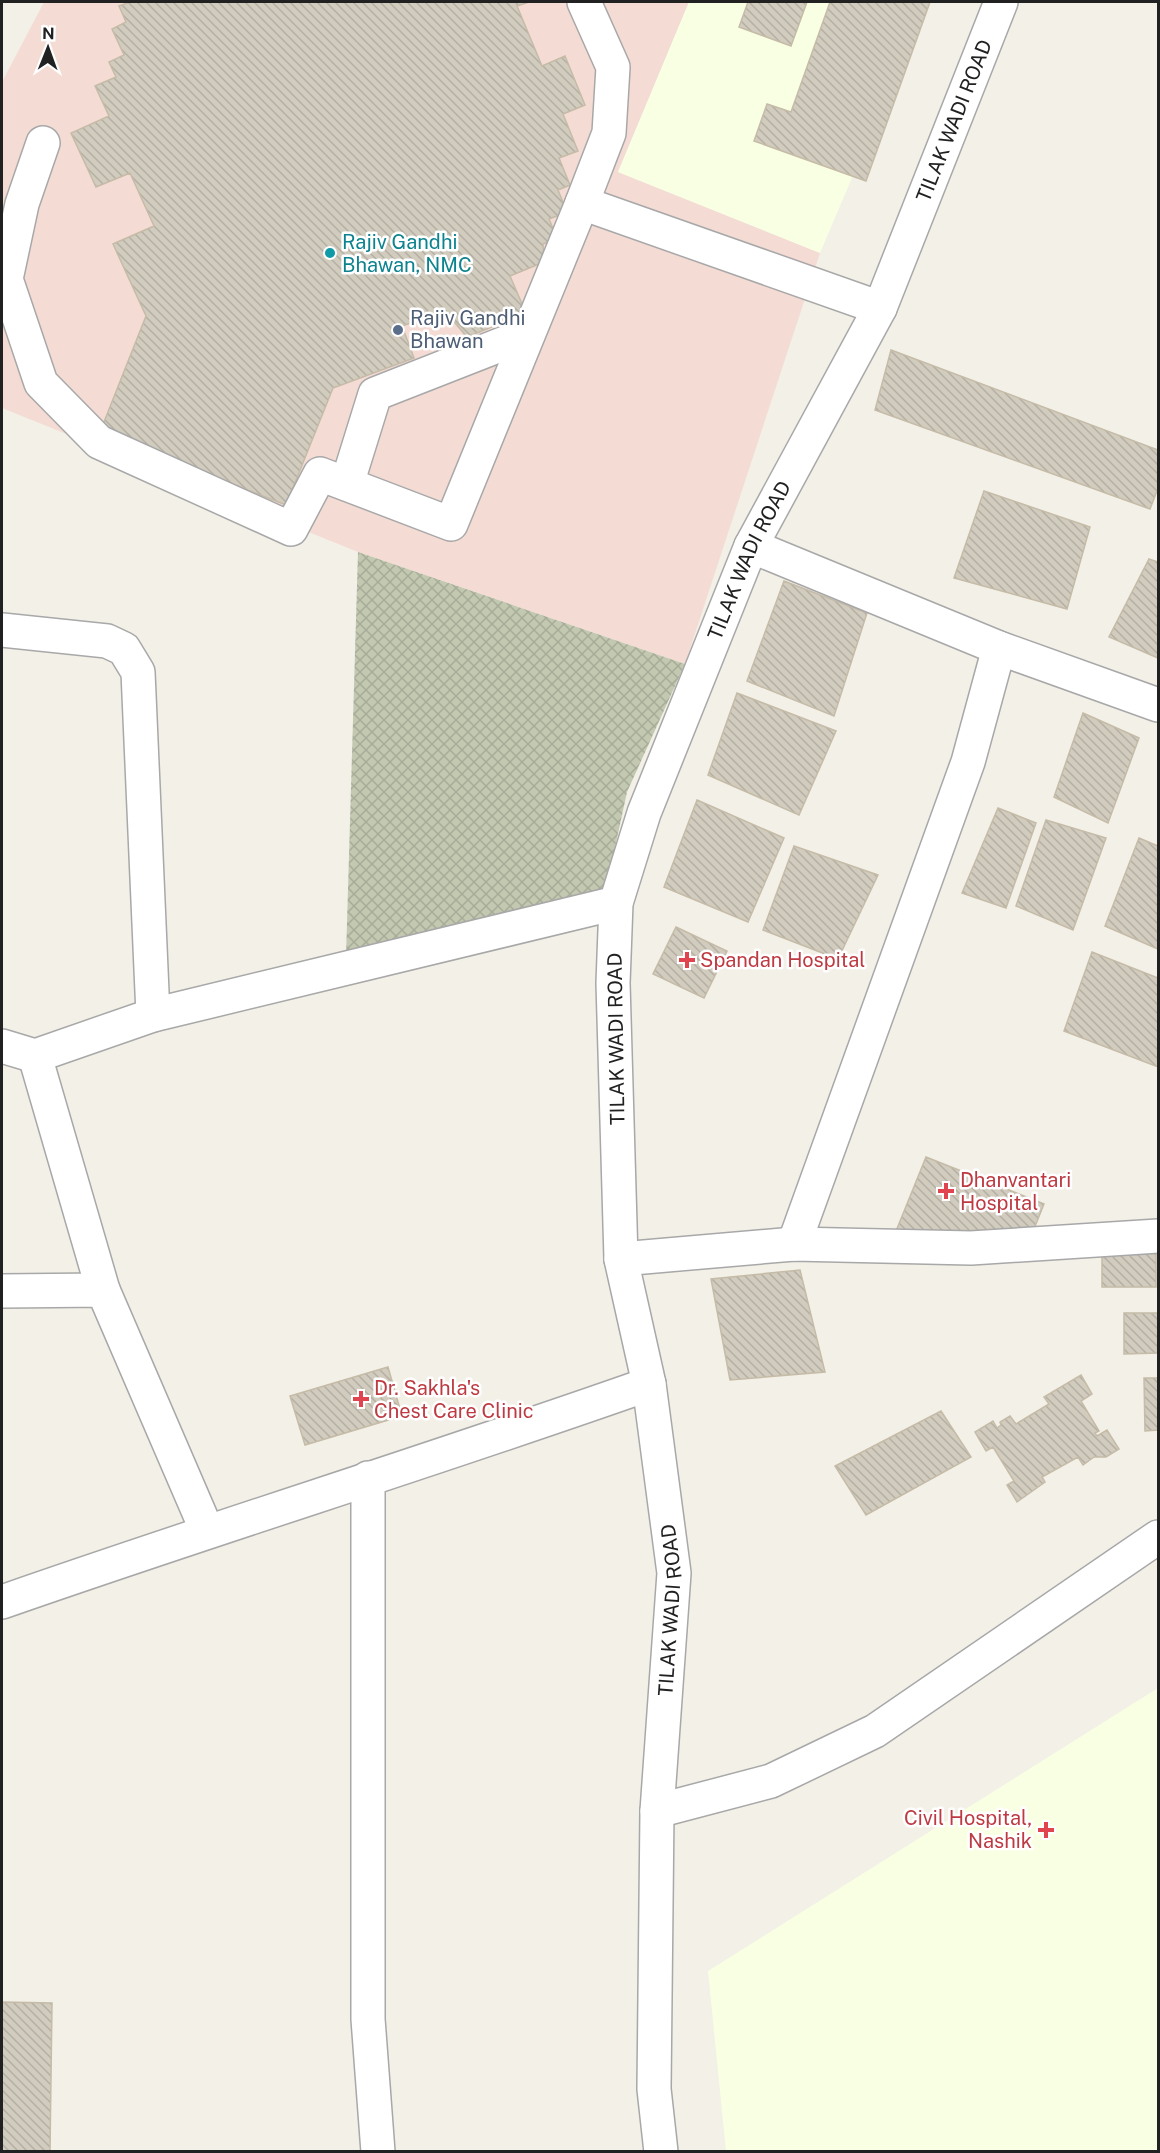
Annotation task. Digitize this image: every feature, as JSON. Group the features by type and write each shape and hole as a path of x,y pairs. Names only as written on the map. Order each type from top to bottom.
{"street":[{"path":"43,143 22,204 6,279 41,383 99,442 291,529 320,474 451,524 609,134 613,67 584,2"},
{"name":"TILAK WADI ROAD","path":"660,2151 654,2089 657,1811 674,1573 648,1384 621,1259 613,983 616,903 644,813 751,546 880,308 1001,2"},
{"path":"582,203 880,308"},
{"path":"347,484 375,394 528,334"},
{"path":"751,546 999,648 1158,705"},
{"path":"2,630 107,641 124,649 138,672 153,1015"},
{"path":"794,1244 968,762 999,648"},
{"path":"2,1046 35,1056 153,1015 550,921 616,903"},
{"path":"35,1056 103,1290 207,1531"},
{"path":"621,1259 794,1244 970,1248 1158,1233"},
{"path":"2,1291 103,1290"},
{"path":"2,1602 648,1384"},
{"path":"368,1478 368,2019 378,2151"},
{"path":"657,1811 771,1781 875,1731 1158,1537"}],"shaded area":[{"name":"Rajiv Gandhi Bhawan","path":"44,2 689,2 618,172 820,253 685,664 358,552 2,408 2,82"},
{"path":"689,2 927,2 820,253 618,172"},
{"path":"358,552 685,664 627,792 606,889 346,957"},
{"name":"Civil Hospital, Nashik","path":"1158,1688 1158,2151 726,2151 708,1971"}],"building":[{"name":"Rajiv Gandhi Bhawan, NMC","path":"130,2 529,2 517,6 542,66 565,56 585,105 563,114 578,151 559,158 570,185 558,190 567,212 549,219 557,238 543,244 544,262 510,276 526,313 467,337 445,311 402,326 414,358 333,388 286,505 100,432 146,316 113,244 154,226 130,173 96,187 71,133 109,116 95,86 116,77 109,62 124,55 112,29 126,22 119,6"},
{"path":"748,2 807,2 791,46 739,27"},
{"path":"830,2 930,2 866,181 754,141 767,104 791,112"},
{"path":"891,350 1158,450 1158,488 1150,509 875,410"},
{"path":"984,491 1090,527 1067,609 954,578"},
{"path":"1149,559 1158,562 1158,658 1109,637"},
{"path":"784,581 867,613 834,716 747,681"},
{"path":"737,693 836,731 799,815 708,775"},
{"path":"1083,713 1139,738 1108,823 1054,797"},
{"path":"697,800 784,838 748,922 664,887"},
{"path":"998,808 1036,823 1006,908 962,893"},
{"path":"1046,820 1106,838 1073,930 1016,906"},
{"path":"1139,838 1158,846 1158,949 1105,926"},
{"path":"794,846 878,875 838,959 763,930"},
{"path":"676,927 727,951 704,998 653,974"},
{"path":"1092,952 1158,978 1158,1067 1064,1031"},
{"path":"926,1157 1044,1204 1028,1244 896,1231"},
{"path":"1102,1247 1156,1247 1156,1287 1102,1287"},
{"path":"800,1270 825,1372 730,1380 711,1279"},
{"path":"1124,1313 1158,1313 1158,1353 1124,1354"},
{"path":"388,1367 402,1416 305,1445 290,1396"},
{"path":"1081,1375 1092,1394 1081,1401 1099,1431 1095,1433 1097,1436 1107,1430 1119,1449 1106,1457 1094,1457 1083,1465 1078,1457 1042,1477 1045,1482 1017,1502 1007,1485 1014,1481 993,1447 986,1451 975,1432 993,1421 997,1428 1001,1425 1000,1422 1010,1416 1016,1424 1049,1404 1044,1397"},
{"path":"1144,1378 1158,1378 1158,1430 1145,1431"},
{"path":"941,1411 971,1457 866,1515 835,1466"},
{"path":"2,2002 52,2003 50,2152 2,2152"}],"place":[{"name":"Rajiv Gandhi Bhawan, NMC","path":"330,253"},
{"name":"Rajiv Gandhi Bhawan","path":"398,330"},
{"name":"Spandan Hospital","path":"687,960"},
{"name":"Dhanvantari Hospital","path":"946,1191"},
{"name":"Dr. Sakhla's Chest Care Clinic","path":"361,1399"},
{"name":"Civil Hospital, Nashik","path":"1046,1830"}]}
